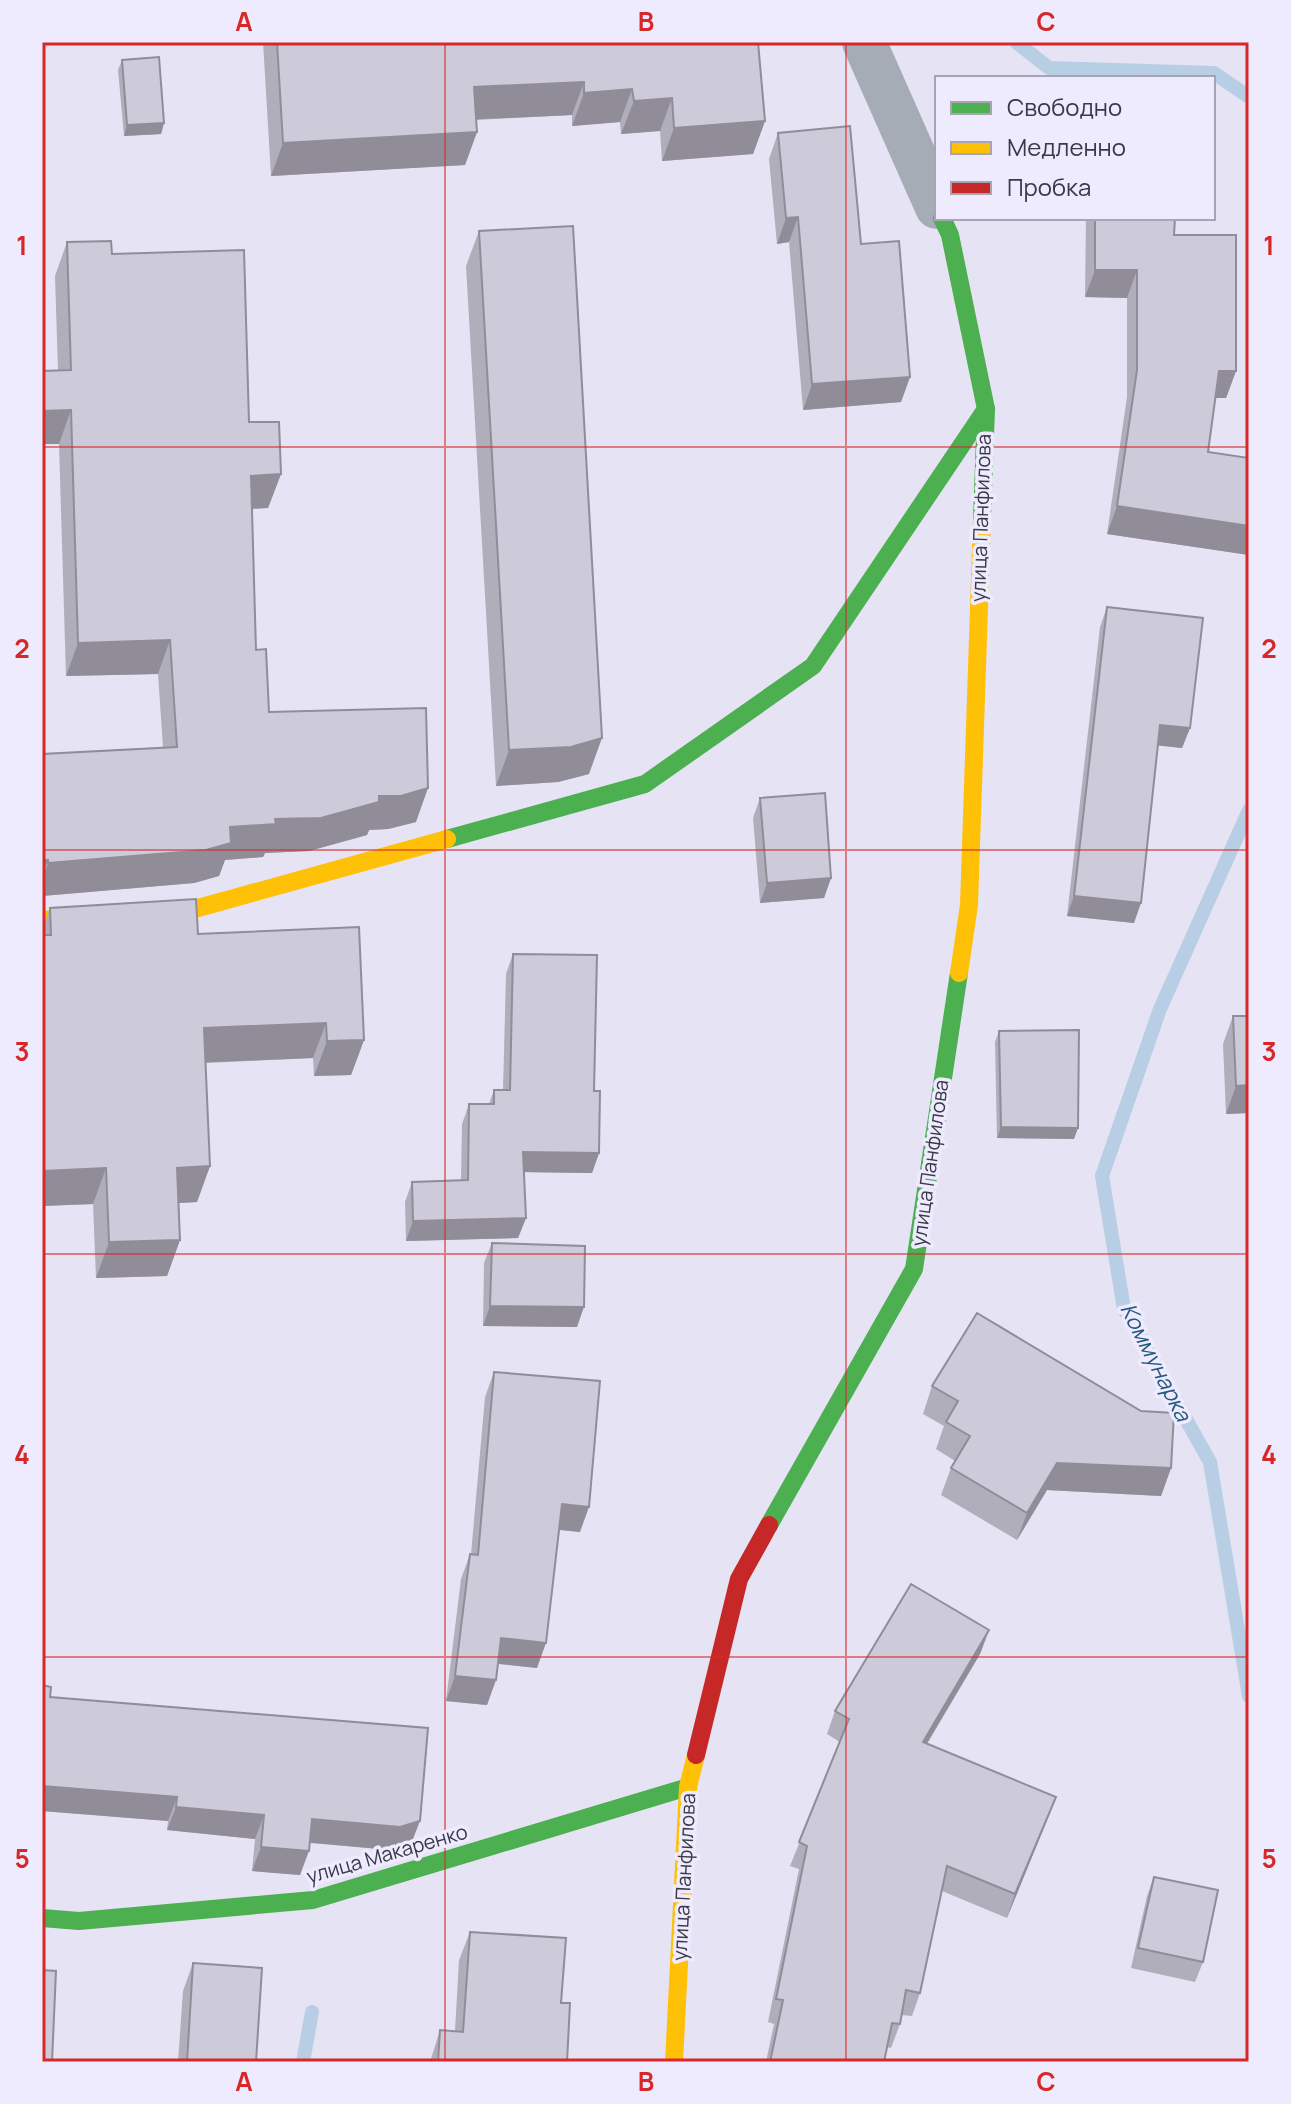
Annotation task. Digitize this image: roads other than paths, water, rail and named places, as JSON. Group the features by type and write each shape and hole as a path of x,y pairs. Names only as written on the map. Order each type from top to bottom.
{"street":[{"path":"864,42 935,202"},
{"name":"улица Панфилова","path":"674,2062 688,1787 739,1579 914,1269 969,905 986,409 950,235 943,220"},
{"path":"42,920 198,908 645,784 813,666 986,409"},
{"name":"улица Макаренко","path":"42,1918 79,1921 313,1900 688,1787"}],"waterway":[{"name":"Коммунарка","path":"1016,42 1049,68 1214,73 1249,97"},
{"name":"Коммунарка","path":"1249,810 1160,1009 1102,1176 1124,1309 1210,1462 1249,1696"},
{"path":"303,2062 312,2012"}]}
